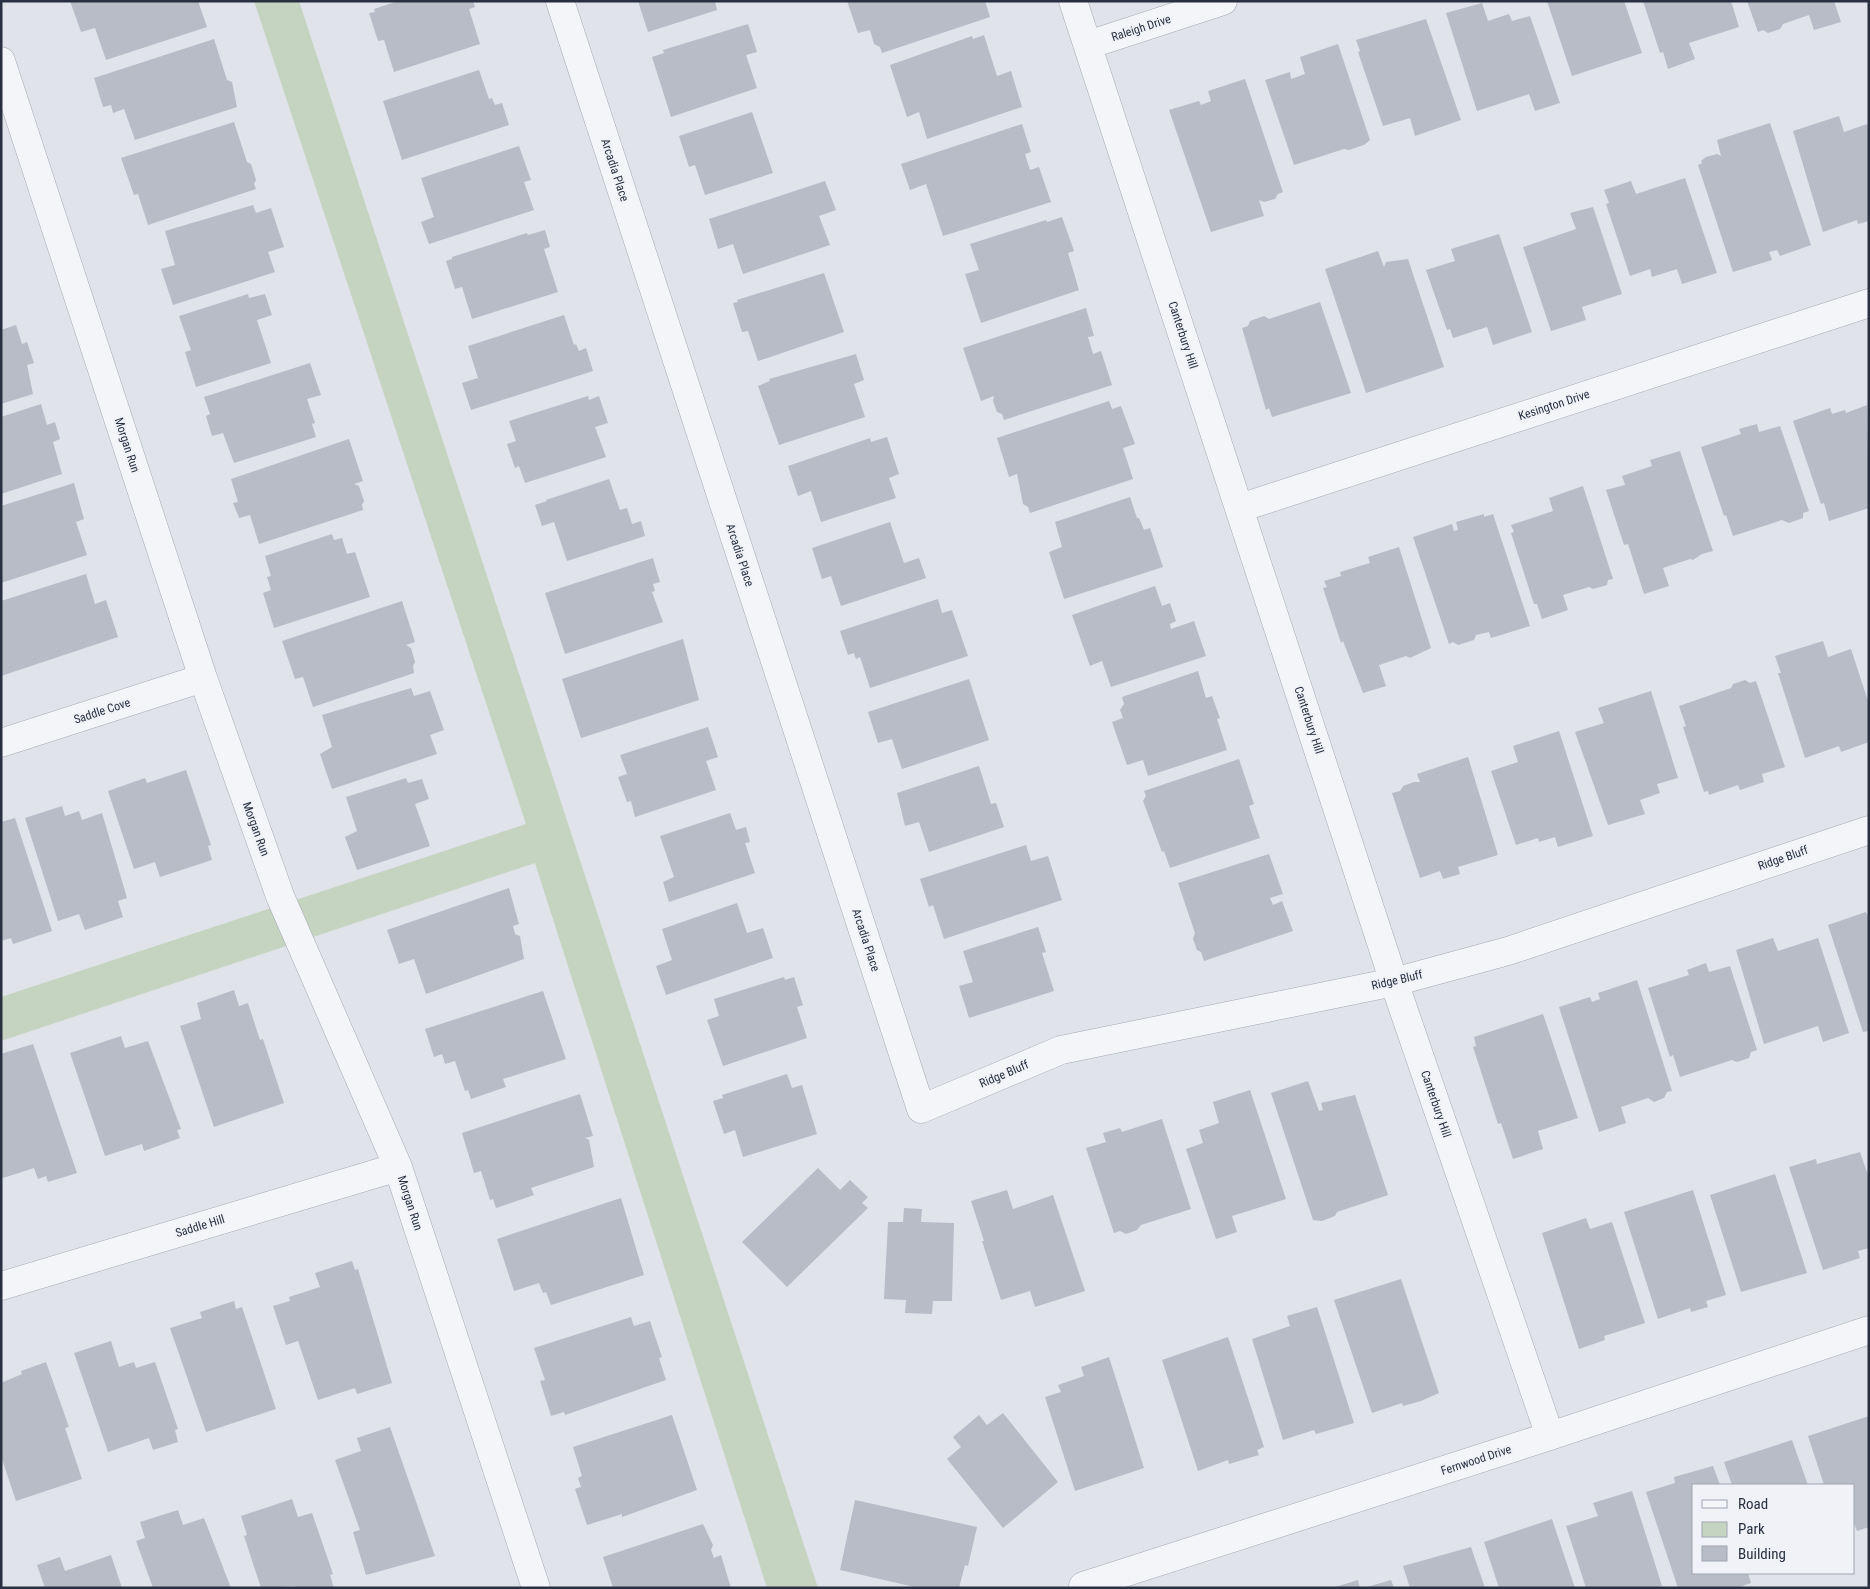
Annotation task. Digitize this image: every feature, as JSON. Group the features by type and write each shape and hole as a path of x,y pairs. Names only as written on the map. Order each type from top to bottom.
{"street":[{"name":"Arcadia Place","path":"560,1 921,1110"},
{"name":"Canterbury Hill","path":"1073,1 1394,982 1550,1436"},
{"name":"Raleigh Drive","path":"1088,45 1223,1"},
{"name":"Morgan Run","path":"1,61 203,678 280,896 398,1167 536,1588"},
{"name":"Kesington Drive","path":"1240,508 1869,303"},
{"name":"Saddle Cove","path":"1,743 203,678"},
{"name":"Ridge Bluff","path":"921,1110 1062,1050 1394,982 1508,951 1869,830"},
{"name":"Saddle Hill","path":"1,1286 398,1167"},
{"name":"Fernwood Drive","path":"1083,1587 1550,1436 1869,1330"}],"green space":[{"path":"254,1 299,1 818,1588 767,1588 535,863 1,1041 1,997 526,824"}],"building":[{"path":"70,1 198,1 207,27 106,60 95,28 81,32"},
{"path":"398,1 473,1 475,7 469,9 480,44 394,72 384,40 378,41 369,13 375,12 374,9"},
{"path":"638,1 715,1 717,10 648,32"},
{"path":"847,1 985,1 990,17 882,53 880,47 874,44 870,30 858,33"},
{"path":"1547,1 1624,1 1642,53 1572,76"},
{"path":"1643,1 1731,1 1739,27 1689,43 1695,59 1668,69 1663,52 1660,53"},
{"path":"1747,1 1834,1 1841,22 1814,30 1809,15 1783,24 1780,29 1768,33 1763,30 1758,32"},
{"path":"1482,3 1488,21 1509,14 1512,21 1530,16 1560,103 1535,111 1529,94 1477,111 1446,13"},
{"path":"1426,19 1461,120 1415,136 1410,118 1383,126 1358,52 1360,51 1356,40"},
{"path":"748,24 757,52 746,55 757,88 671,117 652,57 664,53 663,50"},
{"path":"984,35 997,76 1011,71 1022,107 927,139 919,112 907,117 890,65 972,36 973,39"},
{"path":"214,39 227,80 232,82 237,107 135,140 124,109 113,113 111,105 103,107 94,78"},
{"path":"1338,44 1370,140 1364,145 1349,150 1344,149 1294,165 1265,80 1290,72 1291,79 1305,74 1300,57"},
{"path":"479,70 489,99 492,98 495,105 502,103 509,125 402,160 383,101"},
{"path":"1245,79 1283,192 1278,194 1275,199 1264,202 1259,200 1264,216 1211,232 1169,110 1199,101 1201,105 1211,101 1208,91"},
{"path":"752,112 773,173 705,195 695,165 689,167 679,136"},
{"path":"1839,116 1844,132 1867,124 1869,129 1869,221 1858,224 1857,220 1823,232 1793,131"},
{"path":"234,122 247,162 251,164 256,180 254,184 256,189 148,225 138,194 134,195 121,158"},
{"path":"1770,123 1811,245 1780,256 1777,250 1769,252 1772,260 1733,272 1698,165 1706,157 1717,154 1721,156 1717,140"},
{"path":"1022,124 1031,152 1025,154 1030,170 1039,167 1051,202 943,236 926,184 910,190 901,164"},
{"path":"519,146 531,180 524,182 534,210 429,244 421,222 434,217 421,178"},
{"path":"1685,178 1717,273 1682,284 1677,269 1652,277 1650,269 1630,276 1606,204 1609,203 1604,190 1631,181 1636,194"},
{"path":"825,181 836,210 819,216 830,245 743,274 733,244 718,249 709,219"},
{"path":"253,205 256,213 271,208 284,247 268,252 275,272 173,305 161,269 175,265 165,231"},
{"path":"1593,207 1622,294 1582,307 1586,320 1551,331 1523,247 1576,229 1570,213"},
{"path":"1062,217 1074,251 1068,253 1079,290 981,323 965,274 979,270 970,244 1046,220 1047,222"},
{"path":"545,230 550,247 544,249 558,292 472,319 462,287 455,289 446,261 452,259 452,257 527,233 528,235"},
{"path":"1499,234 1532,332 1493,345 1487,327 1453,338 1450,329 1447,330 1426,270 1455,261 1451,249"},
{"path":"1378,251 1384,267 1386,262 1408,259 1444,367 1366,393 1325,269"},
{"path":"824,273 844,332 758,361 748,331 742,332 733,303 738,302 737,300"},
{"path":"248,294 249,298 265,294 272,315 257,320 271,363 196,387 185,352 191,350 179,316"},
{"path":"1320,302 1351,393 1272,417 1269,408 1266,410 1242,328 1248,326 1250,321 1264,316 1269,319"},
{"path":"1086,308 1094,336 1088,337 1093,354 1101,351 1112,385 1004,420 1002,414 997,412 993,401 994,396 981,401 963,348"},
{"path":"564,315 574,345 576,344 579,351 586,348 593,371 471,410 462,383 478,378 468,346"},
{"path":"16,325 22,344 27,342 34,363 27,365 33,394 1,404 1,330"},
{"path":"856,354 864,380 854,384 865,417 779,445 758,386 770,381 769,379"},
{"path":"310,363 321,395 307,399 315,423 312,424 316,437 234,463 223,433 212,436 206,416 210,414 204,397"},
{"path":"588,396 589,400 599,396 608,423 595,427 606,457 525,483 519,466 515,468 507,444 516,441 509,421"},
{"path":"1109,401 1112,409 1121,406 1135,444 1123,448 1133,479 1030,513 1028,507 1023,504 1017,474 1009,477 997,438"},
{"path":"41,404 47,425 55,422 60,439 53,442 62,474 1,494 1,417"},
{"path":"1867,405 1869,508 1829,521 1824,503 1821,504 1793,421 1830,408 1832,414 1845,410 1846,413"},
{"path":"1757,424 1759,432 1780,426 1809,511 1803,513 1803,518 1789,523 1782,520 1733,536 1726,515 1724,516 1701,447 1741,434 1739,429"},
{"path":"887,437 899,474 889,478 896,498 821,522 811,491 798,496 788,466 870,438 871,442"},
{"path":"349,439 363,481 354,484 359,486 364,501 362,505 363,510 259,544 250,515 239,518 233,503 238,502 231,479"},
{"path":"1680,451 1713,551 1702,554 1693,560 1690,559 1663,568 1669,586 1644,594 1628,544 1624,545 1606,490 1625,485 1622,476 1652,466 1650,460"},
{"path":"609,479 620,510 627,508 632,524 641,521 645,536 567,561 554,522 542,526 535,505"},
{"path":"74,483 84,519 76,522 87,555 1,583 1,506"},
{"path":"1583,486 1613,579 1608,580 1607,585 1593,589 1589,587 1563,595 1568,610 1542,619 1537,604 1534,604 1511,533 1514,532 1511,525 1553,511 1549,498"},
{"path":"1130,497 1137,518 1139,518 1144,530 1150,528 1163,567 1064,599 1049,552 1062,547 1055,522"},
{"path":"1484,514 1484,517 1493,514 1530,626 1491,638 1489,632 1476,635 1474,640 1458,645 1453,642 1449,644 1413,537 1452,524 1454,531 1458,530 1456,522"},
{"path":"890,522 904,563 919,558 926,578 841,606 831,576 822,579 812,548"},
{"path":"332,534 334,540 342,538 347,554 355,552 370,597 274,628 263,593 271,590 267,577 271,576 265,556"},
{"path":"1399,547 1431,648 1410,658 1406,656 1379,665 1386,686 1363,693 1343,641 1341,643 1323,588 1327,587 1324,581 1341,576 1340,572 1370,563 1368,557"},
{"path":"653,558 660,582 653,584 655,591 652,592 663,622 565,654 545,593"},
{"path":"86,574 95,604 106,600 118,637 1,676 1,601"},
{"path":"1155,586 1162,606 1170,603 1176,621 1170,624 1171,629 1194,621 1206,656 1111,687 1102,661 1090,666 1072,615"},
{"path":"938,599 942,613 952,610 968,656 870,688 860,657 856,659 854,653 848,655 840,631"},
{"path":"402,601 415,642 406,645 411,648 415,662 413,666 414,673 313,707 303,677 295,679 282,641"},
{"path":"683,639 699,700 581,738 562,679"},
{"path":"1823,641 1828,657 1851,649 1869,704 1869,742 1841,752 1839,746 1805,758 1778,673 1781,673 1775,656"},
{"path":"1198,671 1206,698 1212,696 1220,718 1217,719 1227,750 1148,776 1143,760 1127,765 1112,722 1123,718 1120,710 1124,704 1122,697"},
{"path":"969,679 989,740 902,769 892,739 878,743 868,712"},
{"path":"1745,680 1750,683 1756,681 1785,767 1762,774 1764,782 1740,790 1738,785 1709,795 1708,791 1704,792 1683,727 1686,726 1679,706 1731,688 1733,684"},
{"path":"411,688 414,696 430,691 444,730 430,735 437,754 332,789 320,754 332,747 322,715"},
{"path":"1651,691 1678,778 1657,784 1660,793 1640,800 1645,814 1608,825 1575,732 1604,723 1598,708"},
{"path":"708,727 718,757 706,761 716,790 635,817 631,801 627,802 618,777 627,774 620,755"},
{"path":"1559,731 1593,836 1558,847 1555,837 1539,842 1538,838 1516,845 1491,771 1518,762 1513,746"},
{"path":"1468,757 1498,855 1458,867 1460,874 1443,879 1440,871 1420,878 1392,793 1400,791 1403,786 1420,782 1417,774"},
{"path":"1239,759 1254,804 1249,806 1260,838 1170,868 1143,801 1146,796 1144,791"},
{"path":"979,766 991,804 996,803 1004,827 929,852 919,822 905,826 897,793"},
{"path":"186,770 211,845 208,846 212,860 160,877 155,862 134,869 108,791 145,778 147,783"},
{"path":"406,778 408,783 422,779 429,799 415,804 430,846 357,870 345,837 357,831 346,797"},
{"path":"62,806 65,816 79,811 82,820 102,813 127,898 118,901 123,917 85,930 79,914 58,921 25,818"},
{"path":"730,813 736,830 746,827 750,842 745,843 755,873 669,902 663,882 674,877 660,836"},
{"path":"15,818 52,931 13,944 11,938 1,941 1,822"},
{"path":"1026,845 1031,861 1048,856 1062,900 944,939 933,905 929,907 920,879"},
{"path":"1269,854 1283,894 1270,898 1273,905 1282,901 1293,931 1204,961 1193,939 1195,933 1178,883"},
{"path":"509,888 519,924 513,926 515,934 520,936 524,959 426,994 414,959 399,964 387,930"},
{"path":"737,903 747,933 763,928 773,958 666,995 656,966 672,960 662,929"},
{"path":"1866,912 1869,919 1869,1031 1863,1032 1828,925"},
{"path":"1038,927 1046,952 1042,953 1054,991 969,1018 959,986 973,982 963,951"},
{"path":"1773,938 1778,951 1818,938 1849,1033 1823,1042 1818,1026 1764,1044 1736,950"},
{"path":"1706,963 1709,972 1730,966 1757,1050 1751,1052 1749,1058 1737,1062 1732,1060 1680,1077 1673,1055 1670,1057 1648,988 1689,975 1687,970"},
{"path":"784,977 785,980 794,977 803,1005 797,1007 807,1038 723,1066 707,1020 719,1016 714,999"},
{"path":"1637,980 1672,1091 1667,1092 1664,1098 1654,1102 1648,1098 1621,1107 1626,1123 1599,1132 1559,1007 1590,997 1592,1002 1600,999 1598,993"},
{"path":"234,990 239,1006 248,1003 260,1040 263,1039 284,1103 214,1127 180,1026 201,1019 197,1003"},
{"path":"543,991 566,1059 503,1079 506,1087 471,1099 468,1090 465,1091 455,1061 445,1064 442,1054 434,1057 425,1029"},
{"path":"1543,1014 1578,1118 1538,1131 1543,1149 1513,1159 1501,1123 1498,1124 1473,1047 1476,1046 1474,1037"},
{"path":"121,1036 125,1048 148,1041 181,1129 177,1130 180,1138 144,1151 142,1144 105,1156 70,1053"},
{"path":"33,1044 77,1173 48,1182 46,1176 38,1179 34,1168 3,1178 1,1175 1,1054"},
{"path":"787,1074 792,1088 802,1085 817,1134 743,1157 735,1130 724,1134 713,1101 723,1098 722,1095"},
{"path":"1308,1081 1319,1111 1323,1110 1321,1103 1355,1095 1388,1195 1337,1212 1335,1216 1322,1221 1313,1220 1271,1093"},
{"path":"1250,1090 1286,1199 1232,1216 1237,1232 1216,1239 1186,1149 1203,1143 1199,1130 1219,1123 1213,1102"},
{"path":"580,1094 593,1136 585,1138 589,1140 594,1167 531,1188 534,1195 496,1208 493,1199 490,1200 481,1171 474,1173 462,1133"},
{"path":"1162,1119 1191,1209 1141,1225 1137,1230 1126,1234 1120,1231 1114,1233 1086,1148 1106,1142 1103,1133 1120,1128 1122,1132"},
{"path":"1860,1152 1869,1178 1869,1248 1858,1251 1860,1258 1823,1270 1789,1167 1816,1159 1817,1164"},
{"path":"818,1168 840,1190 850,1180 868,1197 862,1203 868,1208 787,1287 742,1242"},
{"path":"1775,1174 1807,1273 1741,1292 1710,1195"},
{"path":"1007,1190 1013,1209 1053,1195 1085,1291 1035,1307 1030,1291 1001,1300 971,1201"},
{"path":"1693,1190 1726,1295 1706,1301 1708,1307 1691,1312 1690,1308 1658,1319 1624,1212"},
{"path":"621,1198 644,1275 551,1305 546,1292 543,1293 539,1283 514,1291 497,1239"},
{"path":"904,1208 922,1209 921,1222 954,1223 952,1301 933,1301 932,1314 905,1313 906,1300 884,1299 888,1222 903,1222"},
{"path":"1586,1218 1590,1229 1612,1222 1645,1323 1604,1336 1605,1340 1579,1349 1542,1233"},
{"path":"352,1261 355,1270 358,1269 392,1383 357,1394 355,1388 318,1400 298,1341 286,1345 273,1306 290,1301 289,1297 320,1287 315,1273"},
{"path":"1401,1279 1439,1393 1421,1401 1403,1406 1402,1403 1372,1413 1334,1300"},
{"path":"234,1301 236,1309 242,1307 276,1409 206,1432 170,1328 202,1318 200,1312"},
{"path":"1317,1307 1354,1423 1316,1434 1314,1430 1283,1440 1252,1339 1290,1326 1287,1316"},
{"path":"631,1317 634,1326 650,1321 662,1357 659,1358 666,1380 565,1415 564,1412 551,1416 540,1381 545,1380 534,1348"},
{"path":"1228,1337 1264,1447 1257,1450 1259,1455 1229,1464 1228,1460 1198,1471 1162,1360"},
{"path":"111,1341 119,1367 134,1362 136,1368 155,1362 178,1429 175,1430 178,1442 153,1450 149,1438 108,1452 74,1353"},
{"path":"1109,1357 1144,1468 1075,1491 1045,1397 1061,1392 1058,1385 1084,1376 1081,1367"},
{"path":"46,1362 69,1427 65,1428 82,1479 16,1501 1,1456 1,1383 22,1374 21,1371"},
{"path":"1003,1413 1058,1482 1003,1528 947,1459 961,1447 953,1437 979,1415 987,1425"},
{"path":"672,1415 697,1490 622,1517 622,1514 587,1525 575,1489 581,1487 578,1478 582,1476 573,1447"},
{"path":"1869,1416 1869,1527 1857,1531 1855,1526 1855,1484 1824,1484 1808,1436"},
{"path":"390,1427 435,1556 366,1575 353,1532 360,1530 335,1460 361,1451 357,1438"},
{"path":"1792,1440 1808,1484 1732,1484 1724,1462"},
{"path":"1713,1466 1720,1484 1692,1484 1692,1574 1748,1574 1751,1583 1736,1588 1678,1588 1646,1492 1675,1483 1674,1477"},
{"path":"1632,1491 1662,1586 1655,1588 1586,1588 1566,1526 1598,1516 1593,1503"},
{"path":"292,1499 298,1517 312,1513 333,1574 330,1575 334,1588 296,1588 295,1586 261,1588 244,1536 247,1535 241,1516"},
{"path":"855,1500 977,1527 968,1566 965,1565 959,1588 919,1588 840,1570"},
{"path":"178,1510 183,1525 204,1518 231,1588 153,1588 136,1541 145,1538 140,1522"},
{"path":"1552,1519 1575,1588 1499,1588 1484,1542"},
{"path":"703,1524 713,1545 711,1550 714,1558 721,1555 731,1588 613,1588 603,1557"},
{"path":"1471,1547 1485,1588 1410,1588 1403,1566"},
{"path":"111,1555 122,1588 45,1588 37,1565 60,1557 65,1571"},
{"path":"1358,1580 1360,1588 1335,1588 1335,1587"},
{"path":"1391,1580 1394,1588 1367,1588 1367,1587"}]}
